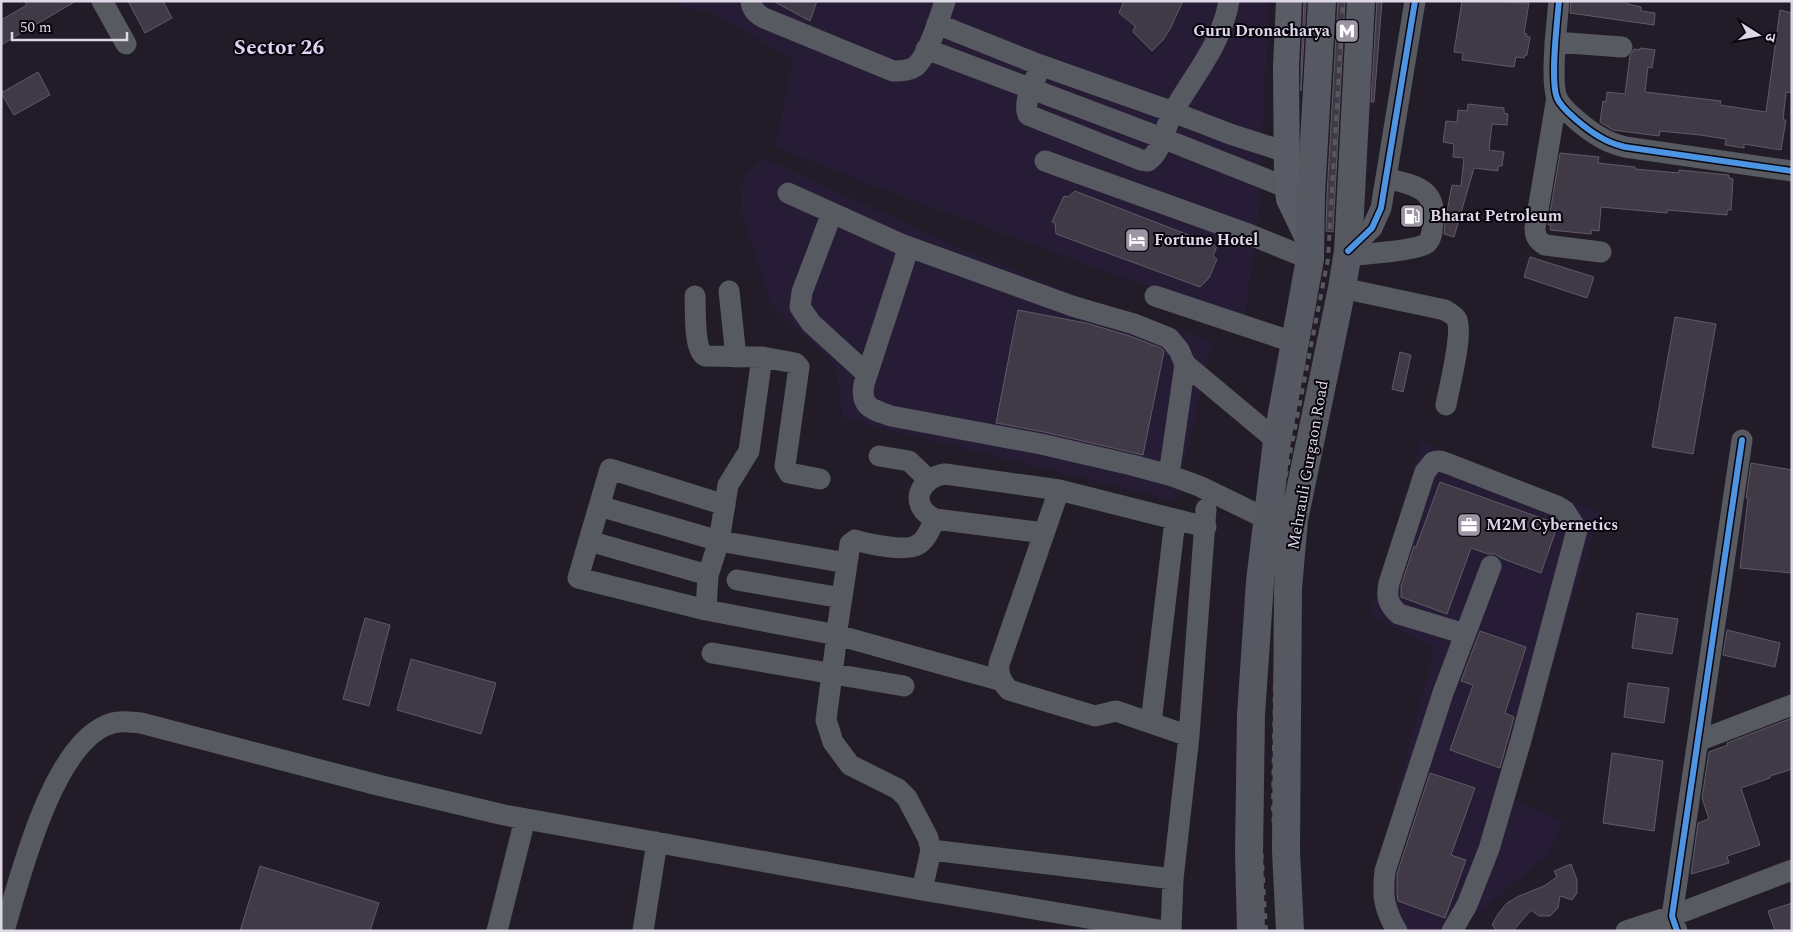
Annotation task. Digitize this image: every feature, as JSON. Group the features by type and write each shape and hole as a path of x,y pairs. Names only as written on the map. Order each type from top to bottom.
{"highway":[{"name":"Mehrauli Gurgaon Road","path":"1251,931 1249,853 1251,714 1260,582 1277,441 1296,342 1310,252 1311,194 1322,1"},
{"name":"Mehrauli Gurgaon Road","path":"1290,931 1286,851 1288,588 1294,520 1342,288 1347,254 1361,1"},
{"path":"1249,853 1286,851"}],"main road":[{"path":"1289,1 1286,67 1288,188 1289,199 1310,252"}],"street":[{"path":"102,1 126,44"},
{"path":"751,1 756,13 764,18 893,71 902,71 915,67 926,49 946,1"},
{"path":"1040,65 1026,104 1028,115 1141,160 1148,160 1153,157 1173,112 1211,51 1226,16 1229,1"},
{"path":"1347,254 1372,228 1381,208 1415,1"},
{"path":"1559,1 1555,42 1556,97 1535,234 1538,240 1545,245 1600,252"},
{"path":"937,24 1040,65 1230,134 1286,152"},
{"path":"1555,42 1622,47"},
{"path":"926,49 1162,138 1288,188"},
{"path":"1556,97 1565,109 1591,131 1612,143 1625,147 1792,171"},
{"path":"1045,162 1248,234 1310,252"},
{"path":"1347,254 1409,249 1426,243 1432,236 1434,215 1432,200 1425,191 1386,178"},
{"path":"788,193 901,244 1072,306 1134,324 1169,338 1179,350 1185,364 1277,441"},
{"path":"832,212 802,292 800,307 811,323 867,374"},
{"path":"901,244 906,247 906,255 862,394 869,408 891,416 1056,448 1169,475 1199,486 1267,519"},
{"path":"1342,288 1445,310 1451,314 1456,320 1458,334 1446,405"},
{"path":"729,291 736,356"},
{"path":"695,296 700,353 705,356 762,357 795,363 799,367 785,466 789,473 820,479"},
{"path":"1155,296 1296,342"},
{"path":"706,610 708,575 719,541 728,485 749,451 762,357"},
{"path":"1169,475 1185,364"},
{"path":"1674,923 1698,741 1742,440"},
{"path":"879,456 909,461 929,480"},
{"path":"1452,931 1467,905 1489,849 1577,530 1565,511 1557,506 1449,464 1440,461 1433,462 1424,472 1389,583 1388,601 1399,614 1465,634"},
{"path":"725,505 610,469 578,578 706,610 837,635 1002,681"},
{"path":"1044,533 935,519 928,516 919,501 922,487 936,476 945,474 1060,490 1175,520 1206,518 1189,736 1173,879 1171,931"},
{"path":"1060,490 999,664 998,673 1002,681 1009,690 1095,716 1116,711 1189,736"},
{"path":"599,506 719,541 847,563"},
{"path":"922,890 931,850 928,838 907,798 898,789 850,765 833,742 826,720 850,544 855,540 869,544 902,548 917,545 927,534 935,519"},
{"path":"1151,723 1175,520"},
{"path":"589,541 708,575"},
{"path":"1399,929 1383,897 1385,871 1443,693 1491,566"},
{"path":"737,580 842,598"},
{"path":"712,653 904,686"},
{"path":"1698,741 1792,706"},
{"path":"4,931 22,869 60,772 80,744 93,733 107,724 123,721 141,722 378,785 525,819 922,890 1165,931"},
{"path":"497,931 525,819"},
{"path":"643,931 657,842"},
{"path":"931,850 1173,879"},
{"path":"1626,931 1674,923 1792,870"}],"shaded area":[{"path":"678,1 1269,1 1258,218 1244,322 887,191 775,147 794,59 708,11 678,7"},
{"path":"764,158 952,245 1107,307 1212,342 1175,501 843,418 836,366 771,305 741,211 743,178"},
{"path":"1421,442 1600,512 1510,799 1564,821 1548,856 1461,926 1460,931 1388,931 1374,881 1432,659 1434,645 1425,643 1370,616"}],"building":[{"path":"24,1 76,1 1,45 1,20 27,5"},
{"path":"128,1 163,1 172,18 145,33"},
{"path":"773,1 817,1 810,21"},
{"path":"1124,1 1183,1 1170,29 1163,40 1152,51 1133,32 1135,26 1119,13"},
{"path":"1304,1 1306,1 1301,91 1301,67"},
{"path":"1338,1 1345,1 1333,232 1326,231"},
{"path":"1377,1 1382,1 1374,102 1371,102"},
{"path":"1462,1 1529,3 1524,33 1530,37 1527,55 1524,58 1516,57 1514,67 1462,60 1463,53 1454,52"},
{"path":"1571,1 1627,1 1627,4 1641,7 1641,11 1655,13 1654,25 1570,13"},
{"path":"1780,10 1792,13 1792,93 1786,92 1783,120 1786,120 1781,150 1744,144 1744,148 1725,145 1726,139 1700,135 1660,131 1659,136 1613,130 1600,122 1603,101 1606,102 1607,92 1625,94 1630,56 1634,49 1640,50 1640,48 1655,50 1652,68 1648,67 1645,92 1721,101 1720,105 1766,112"},
{"path":"38,72 50,95 14,115 1,93"},
{"path":"1468,104 1504,108 1504,113 1508,114 1507,125 1492,124 1489,150 1504,152 1502,166 1498,166 1498,171 1474,168 1454,237 1444,234 1445,222 1452,185 1461,186 1464,158 1453,157 1454,144 1443,142 1446,121 1457,122 1458,110 1467,111"},
{"path":"1560,153 1599,157 1598,163 1635,167 1635,169 1679,173 1679,170 1729,175 1729,178 1733,179 1731,210 1727,210 1727,215 1667,210 1667,213 1601,207 1599,231 1592,230 1591,234 1550,230 1551,225 1548,225"},
{"name":"Fortune Hotel","path":"1075,191 1217,246 1213,256 1217,259 1209,278 1200,287 1056,234 1055,223 1052,222 1064,196 1068,197"},
{"path":"1530,257 1594,277 1587,298 1524,277"},
{"path":"1018,310 1086,323 1130,336 1161,348 1164,351 1143,455 996,423"},
{"path":"1675,317 1716,324 1693,454 1652,447"},
{"path":"1400,352 1411,355 1403,392 1392,389"},
{"path":"1751,463 1792,470 1792,573 1740,568"},
{"path":"1440,482 1558,524 1541,573 1495,554 1488,554 1471,548 1447,614 1401,597 1401,586 1414,546 1416,547"},
{"path":"1637,613 1678,619 1672,654 1632,648"},
{"path":"365,618 390,625 369,706 343,699"},
{"path":"1727,630 1780,643 1775,667 1723,655"},
{"path":"1480,631 1526,647 1505,713 1514,717 1500,768 1450,750 1473,685 1461,681"},
{"path":"411,659 496,683 481,734 397,710"},
{"path":"1628,683 1669,688 1664,723 1624,717"},
{"path":"1792,718 1792,769 1741,788 1760,845 1727,856 1729,863 1691,874 1698,823 1709,819 1702,798 1709,752 1728,745 1727,743"},
{"path":"1612,753 1663,761 1654,831 1603,823"},
{"path":"1430,773 1475,788 1451,855 1466,860 1445,918 1398,901 1397,894 1397,874"},
{"path":"1571,864 1577,880 1577,893 1572,900 1560,896 1558,908 1550,916 1539,916 1531,910 1513,931 1497,931 1492,925 1507,903 1544,886 1557,877 1554,871"},
{"path":"260,866 379,903 370,931 240,931"},
{"path":"1792,903 1792,931 1775,931 1768,911"}],"railway":[{"path":"1266,931 1259,810 1261,682 1281,500 1328,259 1343,1"},
{"path":"1280,931 1273,810 1275,682 1295,502 1342,261 1357,1"}],"cycle path":[{"path":"1348,251 1372,228 1381,208 1415,1"},
{"path":"1559,1 1555,51 1555,90 1557,98 1564,108 1589,130 1606,140 1625,147 1792,171"},
{"path":"1677,931 1672,916 1742,440"}],"place":[{"name":"Guru Dronacharya","path":"1347,31"},
{"name":"Bharat Petroleum","path":"1412,216"},
{"name":"Fortune Hotel","path":"1137,240"},
{"name":"M2M Cybernetics","path":"1469,525"}],"district":[{"name":"Sector 26","path":"279,48"}]}
